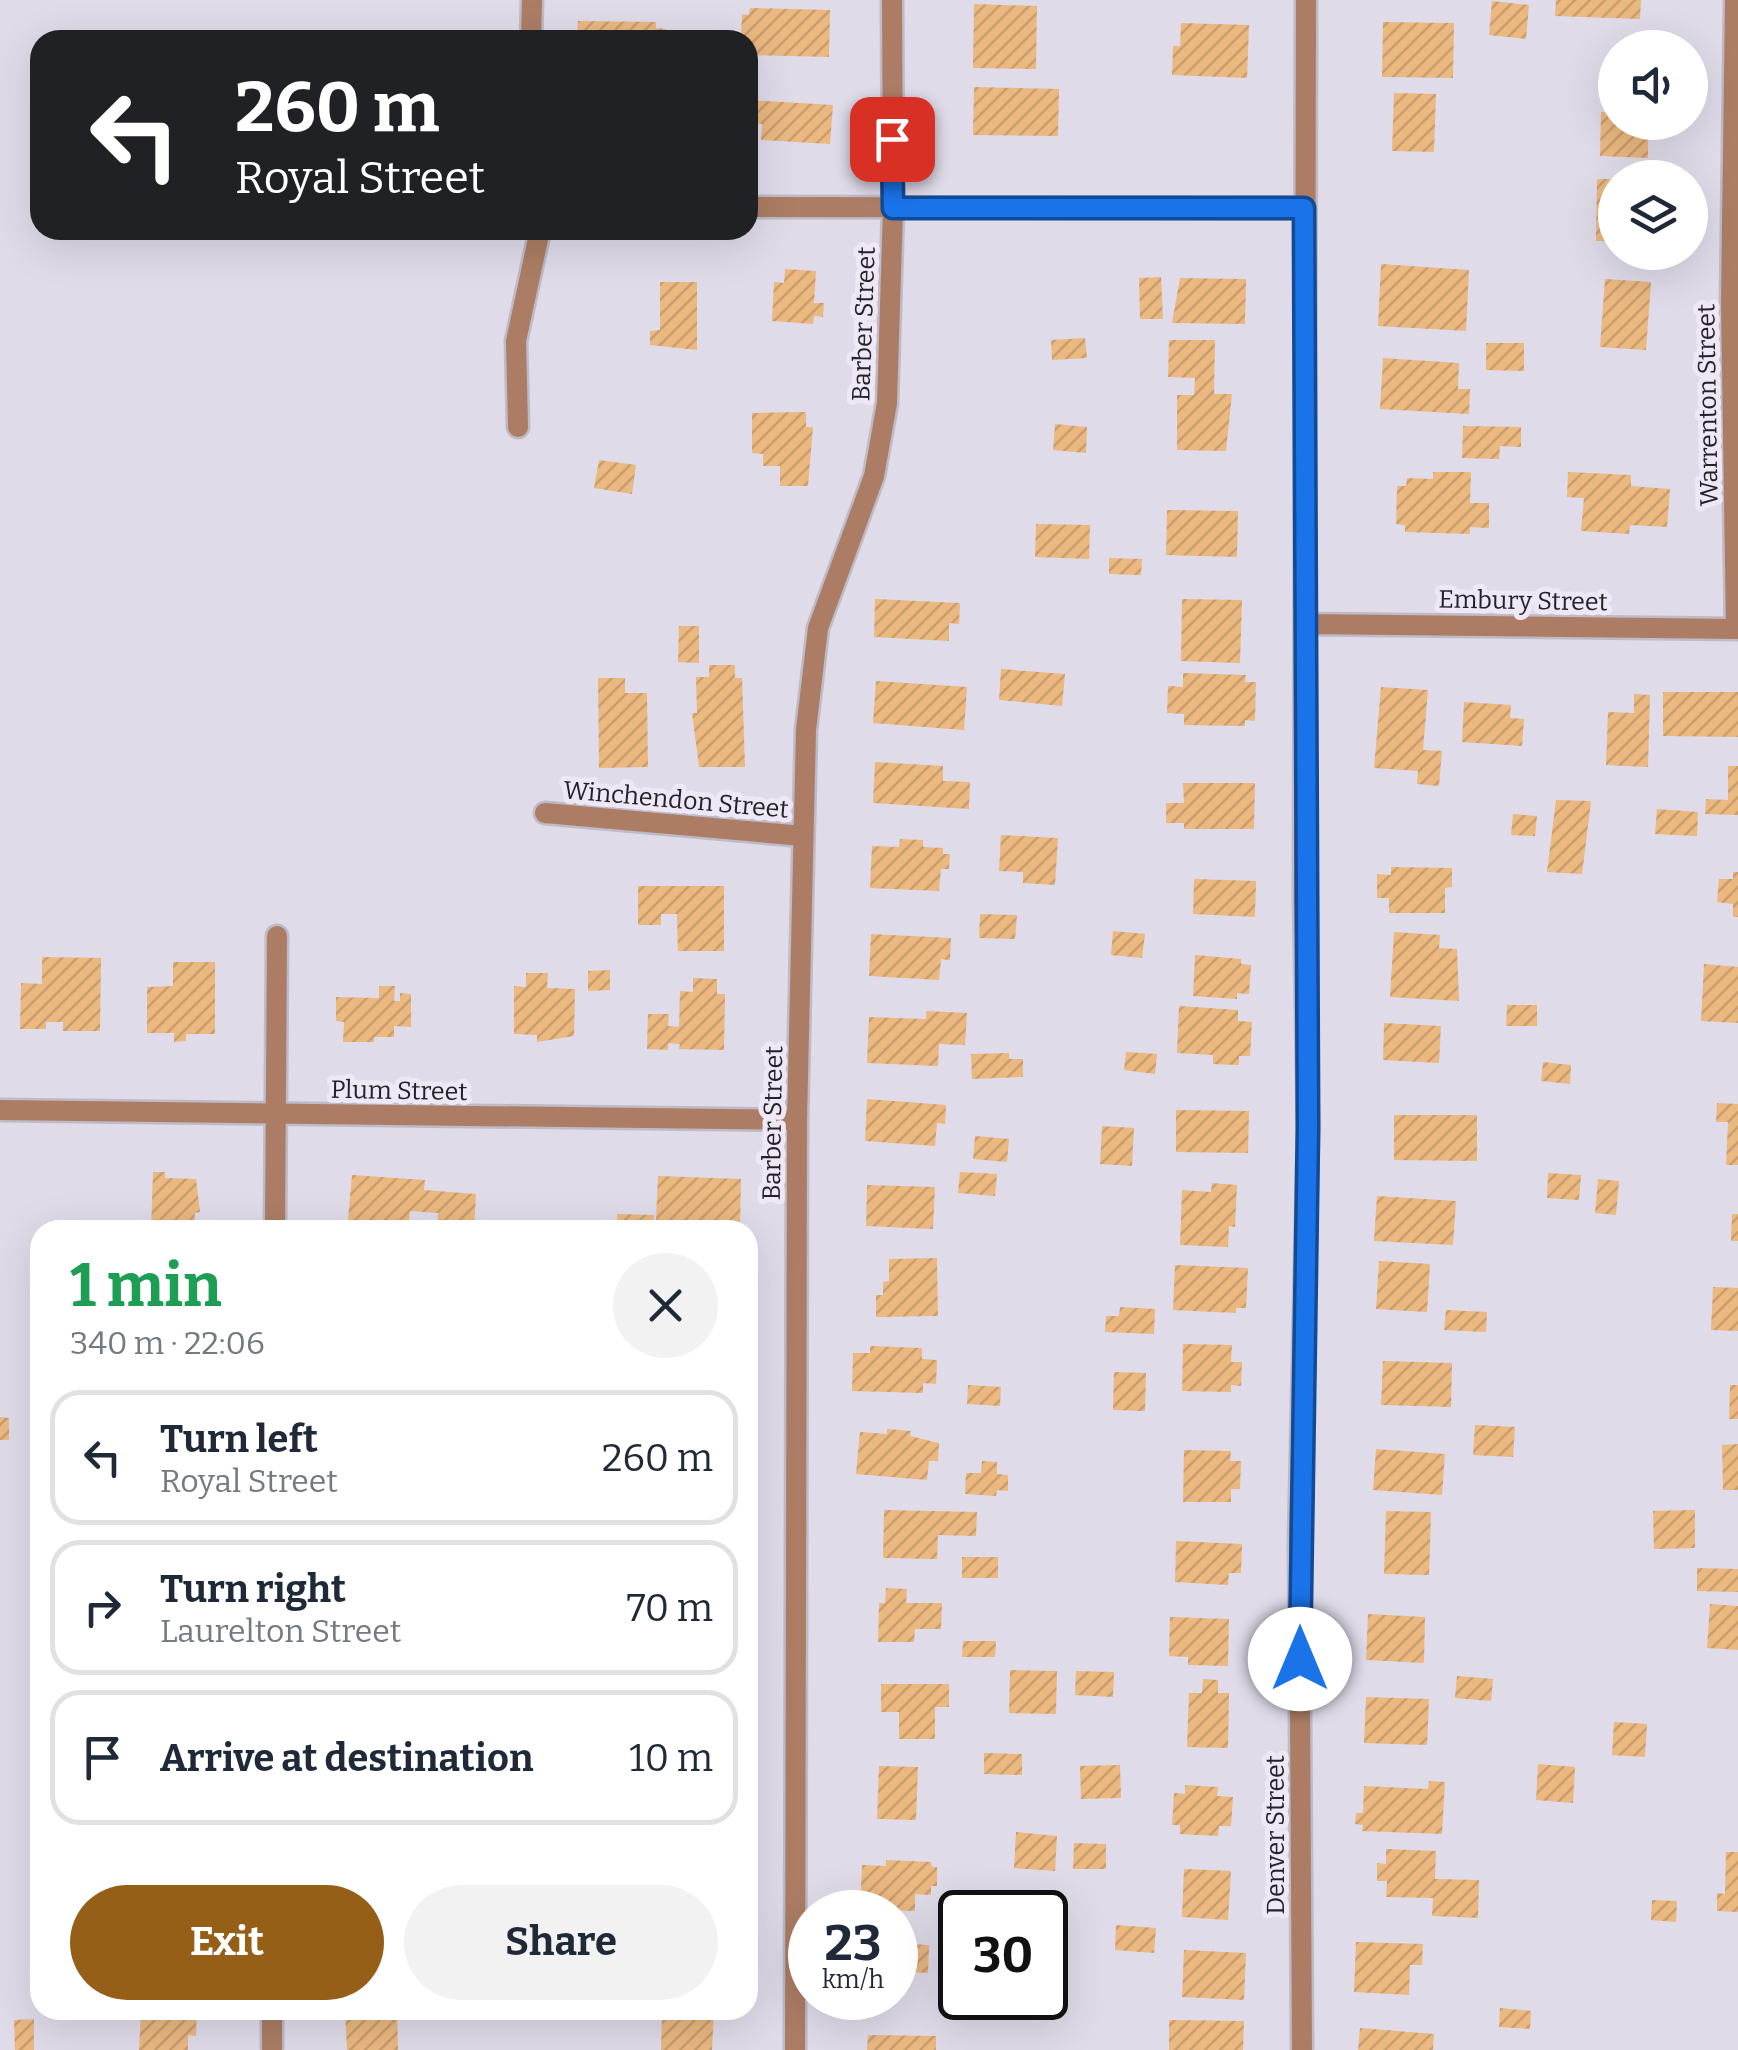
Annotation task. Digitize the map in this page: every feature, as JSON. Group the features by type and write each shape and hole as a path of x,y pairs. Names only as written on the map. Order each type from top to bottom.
{"street":[{"path":"532,0 532,30"},
{"name":"Barber Street","path":"795,2050 797,1120 806,730 818,628 874,476 887,402 893,208 892,0"},
{"name":"Denver Street","path":"1302,2050 1299,1542 1308,1128 1304,896 1308,624 1306,0"},
{"name":"Warrenton Street","path":"1735,0 1731,304 1737,629"},
{"path":"758,206 1304,208"},
{"path":"518,428 516,341 538,240"},
{"name":"Embury Street","path":"1308,624 1737,629"},
{"name":"Winchendon Street","path":"544,813 803,836"},
{"path":"275,1220 277,936"},
{"name":"Plum Street","path":"0,1110 797,1120"},
{"path":"272,2020 272,2050"}],"building":[{"path":"1556,0 1641,0 1640,19 1555,16"},
{"path":"1492,1 1529,5 1526,39 1489,35"},
{"path":"974,4 1037,6 1036,69 973,68"},
{"path":"750,8 830,10 829,57 758,55 758,30 741,30 742,14 749,15"},
{"path":"578,21 656,22 656,28 667,29 667,30 578,30"},
{"path":"1383,22 1454,23 1453,78 1382,77"},
{"path":"1181,23 1249,25 1247,78 1172,75 1173,46 1180,46"},
{"path":"974,87 1059,89 1058,136 973,135"},
{"path":"1394,93 1436,94 1434,152 1392,151"},
{"path":"758,101 833,105 830,144 761,140 762,124 758,124"},
{"path":"1600,140 1648,140 1648,158 1600,156"},
{"path":"1597,179 1598,179 1598,241"},
{"path":"1381,264 1469,270 1466,331 1378,326"},
{"path":"785,269 816,271 814,303 824,303 823,317 814,316 813,324 772,321 774,282 784,283"},
{"path":"1161,277 1163,319 1140,319 1139,278"},
{"path":"1180,278 1246,279 1245,324 1172,323"},
{"path":"1605,279 1651,282 1646,350 1600,347"},
{"path":"660,282 697,282 697,350 650,345 650,331 660,330"},
{"path":"1085,338 1087,358 1052,360 1051,340"},
{"path":"1169,340 1215,340 1214,394 1232,394 1226,451 1177,450 1177,395 1194,395 1195,378 1168,377"},
{"path":"1486,343 1524,343 1524,371 1486,370"},
{"path":"1383,358 1459,363 1458,389 1470,389 1469,414 1380,409"},
{"path":"806,412 806,427 813,427 808,486 780,486 780,466 763,466 763,454 752,453 752,413"},
{"path":"1055,424 1087,427 1086,453 1053,450"},
{"path":"1463,426 1521,427 1521,447 1500,446 1499,459 1462,458"},
{"path":"599,460 636,465 632,494 594,488"},
{"path":"1433,472 1471,472 1470,503 1489,503 1489,528 1470,527 1470,534 1405,532 1405,525 1396,524 1397,486 1406,486 1407,478 1433,479"},
{"path":"1568,472 1631,475 1631,486 1670,489 1667,527 1630,525 1629,534 1581,531 1584,498 1567,497"},
{"path":"1167,510 1238,511 1237,557 1166,555"},
{"path":"1036,524 1090,525 1089,559 1035,557"},
{"path":"1109,558 1142,559 1141,575 1109,574"},
{"path":"875,599 960,603 959,624 949,623 949,641 874,637"},
{"path":"1182,599 1242,600 1240,663 1181,661"},
{"path":"679,626 699,626 699,663 678,662"},
{"path":"709,665 735,665 735,678 742,678 745,767 699,767 692,713 697,713 696,677 709,677"},
{"path":"1001,669 1065,674 1062,706 999,700"},
{"path":"1183,673 1246,675 1245,682 1256,682 1255,721 1245,720 1245,726 1184,725 1184,714 1167,713 1168,686 1183,687"},
{"path":"598,678 625,678 625,693 647,693 648,767 599,768"},
{"path":"876,681 967,687 964,730 873,723"},
{"path":"1381,687 1428,690 1423,750 1442,751 1439,786 1417,784 1418,771 1374,768"},
{"path":"1663,692 1738,692 1738,737 1663,736"},
{"path":"1634,694 1650,695 1648,767 1606,765 1608,712 1634,713"},
{"path":"1464,702 1511,705 1510,718 1524,719 1522,746 1462,742"},
{"path":"875,762 943,766 943,781 970,782 969,809 873,803"},
{"path":"1728,766 1738,766 1738,815 1705,814 1706,799 1728,800"},
{"path":"1183,783 1255,783 1254,829 1184,829 1184,823 1166,823 1166,803 1184,803"},
{"path":"1556,800 1591,801 1582,874 1547,872"},
{"path":"1657,809 1698,812 1697,836 1655,834"},
{"path":"1513,814 1537,816 1535,836 1511,835"},
{"path":"1001,835 1058,838 1055,885 1023,883 1023,872 999,871"},
{"path":"900,839 923,840 923,847 943,848 943,854 950,854 949,869 941,869 939,891 870,888 872,846 899,847"},
{"path":"1391,867 1452,868 1452,887 1445,888 1445,913 1389,913 1389,898 1377,898 1377,874 1391,875"},
{"path":"1733,872 1738,872 1738,917 1733,917 1733,904 1717,902 1719,879 1733,879"},
{"path":"1194,879 1256,881 1255,917 1193,914"},
{"path":"638,886 724,886 724,951 678,951 677,914 661,914 661,925 638,925"},
{"path":"980,914 1017,915 1015,939 979,938"},
{"path":"1113,931 1145,934 1142,958 1111,955"},
{"path":"1394,932 1440,935 1439,948 1457,949 1459,1001 1390,997"},
{"path":"871,934 951,938 950,960 941,959 939,980 869,976"},
{"path":"1195,955 1241,959 1241,964 1251,965 1249,994 1237,993 1237,999 1193,996"},
{"path":"42,957 101,958 100,1031 63,1031 63,1022 46,1022 46,1029 20,1029 21,983 42,984"},
{"path":"173,962 215,962 215,1034 186,1034 186,1041 174,1042 174,1033 147,1033 147,987 173,986"},
{"path":"1704,964 1738,967 1738,1023 1701,1021"},
{"path":"610,970 610,990 588,991 588,971"},
{"path":"526,973 548,973 547,988 575,989 574,1036 537,1042 537,1035 514,1034 514,986 526,987"},
{"path":"693,978 717,979 717,994 725,994 724,1050 679,1049 680,1044 668,1043 668,1050 647,1049 648,1014 669,1014 668,1026 679,1027 680,991 693,992"},
{"path":"379,986 395,986 394,1001 400,1001 400,993 411,994 411,1027 394,1026 394,1037 374,1037 374,1042 343,1042 344,1022 336,1021 336,997 379,998"},
{"path":"1507,1005 1537,1005 1537,1026 1506,1026"},
{"path":"1179,1006 1238,1010 1238,1021 1252,1022 1250,1056 1239,1056 1239,1065 1213,1064 1213,1055 1177,1053"},
{"path":"926,1011 967,1013 965,1045 939,1044 938,1066 867,1063 869,1017 926,1019"},
{"path":"1384,1023 1441,1026 1439,1063 1383,1060"},
{"path":"1126,1052 1157,1054 1155,1074 1124,1070"},
{"path":"1009,1053 1009,1059 1023,1059 1023,1077 972,1079 971,1054"},
{"path":"1543,1062 1571,1065 1570,1084 1541,1081"},
{"path":"867,1099 946,1105 945,1124 937,1123 935,1146 865,1141"},
{"path":"1717,1103 1738,1104 1738,1165 1726,1165 1728,1122 1716,1122"},
{"path":"1176,1110 1249,1111 1248,1153 1176,1152"},
{"path":"1394,1115 1477,1115 1477,1161 1394,1160"},
{"path":"1102,1126 1134,1128 1132,1166 1100,1164"},
{"path":"975,1136 1009,1139 1007,1162 973,1159"},
{"path":"153,1172 165,1172 165,1178 196,1179 200,1212 195,1213 195,1220 151,1220"},
{"path":"960,1172 997,1174 995,1196 958,1193"},
{"path":"1548,1173 1581,1175 1579,1200 1547,1198"},
{"path":"352,1175 425,1180 424,1190 476,1194 475,1220 438,1220 438,1213 410,1211 409,1220 348,1220"},
{"path":"658,1176 741,1179 740,1220 656,1220"},
{"path":"1598,1179 1619,1181 1616,1215 1595,1213"},
{"path":"1212,1183 1237,1185 1235,1227 1229,1226 1228,1247 1180,1245 1182,1190 1211,1192"},
{"path":"867,1185 935,1187 933,1229 866,1226"},
{"path":"1377,1196 1456,1201 1453,1245 1374,1241"},
{"path":"617,1214 654,1215 654,1220 617,1220"},
{"path":"1732,1214 1738,1214 1738,1241 1731,1241"},
{"path":"937,1258 938,1316 876,1317 876,1295 883,1295 883,1282 889,1281 889,1259"},
{"path":"1379,1261 1430,1264 1427,1312 1376,1309"},
{"path":"1175,1265 1248,1268 1246,1308 1236,1308 1236,1313 1173,1310"},
{"path":"1713,1287 1738,1288 1738,1331 1711,1330"},
{"path":"1120,1307 1155,1309 1154,1334 1105,1332 1106,1316 1119,1316"},
{"path":"1446,1310 1487,1312 1486,1332 1444,1330"},
{"path":"1183,1344 1232,1345 1231,1362 1242,1362 1241,1386 1231,1385 1231,1392 1182,1391"},
{"path":"870,1346 922,1348 922,1359 937,1360 936,1384 923,1383 923,1393 852,1391 853,1353 870,1353"},
{"path":"1383,1361 1452,1363 1451,1407 1381,1405"},
{"path":"1114,1372 1146,1373 1145,1411 1113,1410"},
{"path":"968,1385 1001,1387 1000,1406 967,1404"},
{"path":"1730,1385 1738,1385 1738,1419 1729,1419"},
{"path":"0,1417 9,1418 9,1440 0,1440"},
{"path":"1475,1425 1515,1427 1513,1457 1473,1455"},
{"path":"887,1429 911,1431 910,1436 939,1443 938,1461 929,1461 927,1480 856,1474 860,1432 887,1434"},
{"path":"1738,1444 1738,1490 1723,1490 1722,1445"},
{"path":"1376,1449 1445,1454 1442,1495 1373,1490"},
{"path":"1184,1450 1231,1451 1230,1461 1241,1461 1240,1489 1231,1489 1231,1502 1183,1502"},
{"path":"982,1461 997,1462 997,1474 1008,1475 1008,1491 997,1490 996,1496 965,1494 966,1473 981,1473"},
{"path":"884,1510 977,1512 976,1536 938,1535 937,1559 883,1558"},
{"path":"1695,1510 1695,1548 1654,1549 1653,1511"},
{"path":"1386,1511 1431,1512 1429,1575 1384,1574"},
{"path":"1176,1541 1242,1544 1241,1573 1229,1573 1228,1585 1175,1582"},
{"path":"962,1557 998,1557 998,1578 962,1578"},
{"path":"1697,1568 1738,1569 1738,1592 1697,1591"},
{"path":"886,1588 907,1589 906,1603 942,1603 941,1629 915,1629 914,1642 878,1642 879,1603 885,1603"},
{"path":"1710,1604 1738,1606 1738,1650 1707,1648"},
{"path":"1368,1614 1425,1617 1424,1663 1366,1660"},
{"path":"1170,1617 1229,1619 1228,1666 1188,1665 1188,1657 1169,1656"},
{"path":"963,1641 996,1641 995,1657 962,1657"},
{"path":"1010,1670 1057,1671 1056,1714 1009,1713"},
{"path":"1076,1671 1114,1672 1113,1697 1075,1695"},
{"path":"1457,1676 1493,1679 1491,1701 1455,1698"},
{"path":"1203,1679 1218,1680 1218,1693 1229,1693 1228,1748 1187,1747 1189,1693 1202,1693"},
{"path":"881,1684 949,1684 949,1707 935,1707 935,1739 899,1739 899,1712 881,1712"},
{"path":"1366,1697 1429,1699 1427,1745 1364,1743"},
{"path":"1614,1722 1647,1724 1645,1757 1612,1755"},
{"path":"984,1753 1022,1754 1022,1775 984,1774"},
{"path":"1538,1764 1575,1767 1573,1803 1536,1800"},
{"path":"1120,1765 1121,1798 1081,1799 1080,1766"},
{"path":"879,1766 918,1767 916,1820 877,1819"},
{"path":"1429,1781 1445,1782 1442,1834 1362,1831 1363,1825 1355,1824 1356,1813 1363,1813 1364,1786 1428,1789"},
{"path":"1185,1785 1218,1787 1217,1796 1233,1797 1231,1826 1219,1826 1218,1836 1180,1834 1180,1825 1172,1825 1174,1793 1185,1794"},
{"path":"1016,1832 1057,1836 1055,1871 1014,1868"},
{"path":"1074,1843 1106,1844 1106,1869 1073,1869"},
{"path":"1386,1849 1436,1851 1435,1879 1479,1880 1478,1918 1432,1916 1433,1898 1386,1897 1387,1881 1377,1881 1377,1863 1386,1864"},
{"path":"1726,1852 1738,1852 1738,1912 1717,1911 1717,1893 1725,1894"},
{"path":"886,1860 931,1862 932,1867 937,1867 937,1886 931,1886 931,1895 918,1894 918,1890 861,1890 862,1865 886,1866"},
{"path":"1184,1869 1231,1871 1228,1920 1182,1917"},
{"path":"1652,1900 1677,1901 1676,1922 1651,1920"},
{"path":"1116,1925 1156,1928 1154,1953 1115,1950"},
{"path":"1356,1942 1423,1944 1422,1965 1410,1965 1409,1995 1354,1992"},
{"path":"918,1944 929,1945 928,1973 918,1972"},
{"path":"1184,1950 1246,1953 1244,2000 1182,1997"},
{"path":"1500,2008 1531,2011 1530,2029 1499,2027"},
{"path":"14,2020 34,2020 34,2050 15,2050"},
{"path":"140,2020 197,2020 196,2036 188,2035 188,2050 139,2050"},
{"path":"346,2020 397,2020 398,2050 347,2050"},
{"path":"662,2020 714,2020 712,2050 661,2050"},
{"path":"1169,2020 1244,2021 1243,2050 1169,2050"},
{"path":"1360,2028 1434,2034 1433,2050 1358,2050"},
{"path":"868,2035 936,2036 936,2050 867,2050"}],"route":[{"path":"892,139 893,208 1304,208 1308,1128 1300,1659"}]}
